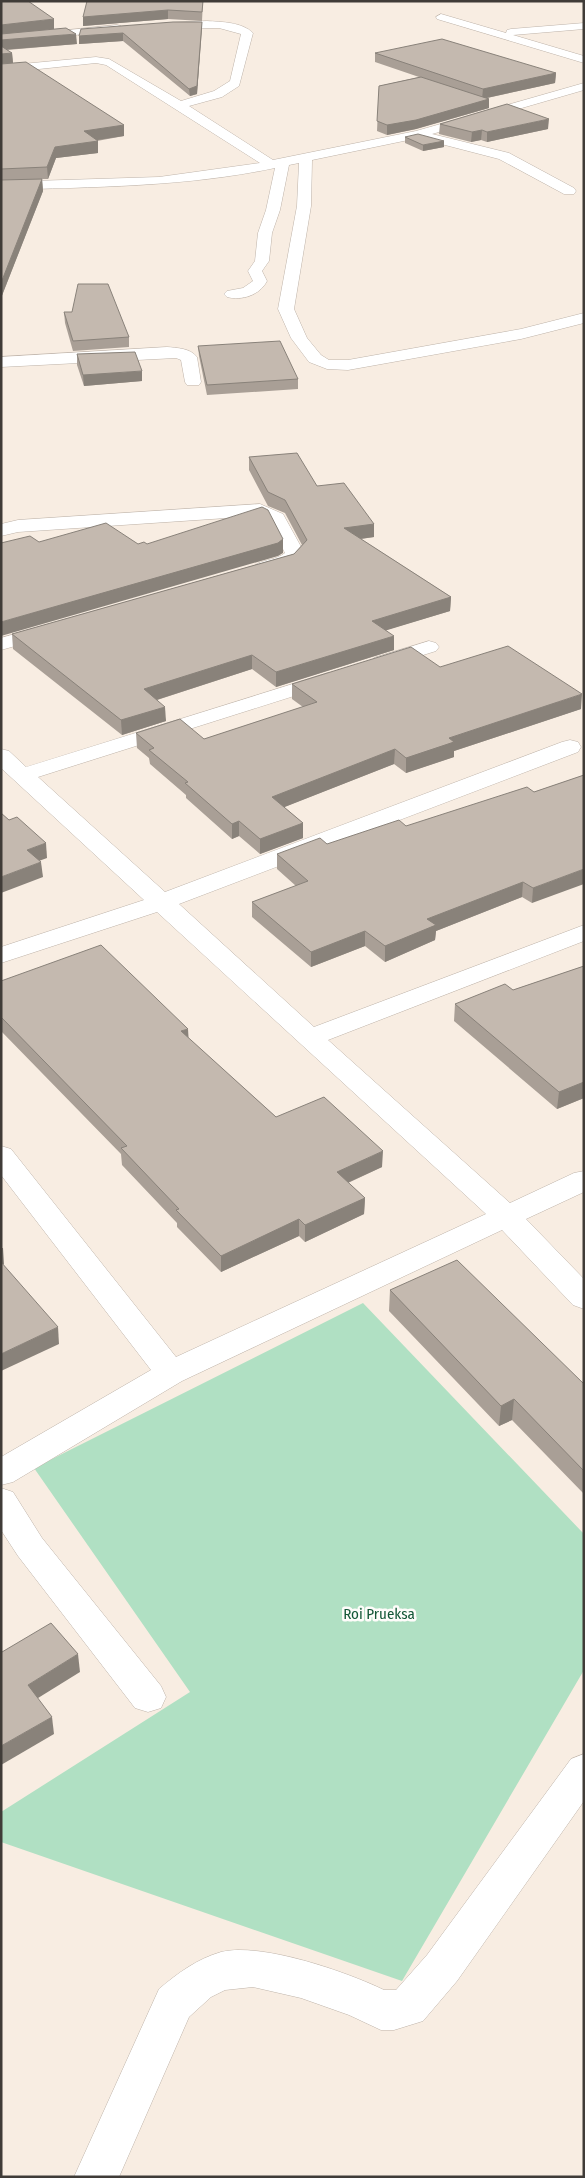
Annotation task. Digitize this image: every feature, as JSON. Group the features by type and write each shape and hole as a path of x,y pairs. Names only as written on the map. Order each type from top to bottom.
{"street":[{"path":"474,15 444,18 584,60"},
{"path":"499,21 510,32"},
{"path":"154,26 224,26 236,27 247,33 235,83 218,94 179,105"},
{"path":"497,34 584,26"},
{"path":"1,40 128,27"},
{"path":"1,70 96,60 109,62 276,163"},
{"path":"1,186 159,181 242,171 418,134 584,86"},
{"path":"418,134 504,156 568,191"},
{"path":"306,157 304,206 286,308 287,317 310,354 319,362 332,366 348,365 521,334 584,318"},
{"path":"232,294 248,292 258,287 260,282 255,270 262,261 265,233 273,210 276,163"},
{"path":"1,362 167,352 179,353 189,357 193,382"},
{"path":"1,530 18,526 260,510 276,518 295,554 286,562 248,573"},
{"path":"1,644 68,625"},
{"path":"22,775 429,647"},
{"path":"1,955 160,903 570,748"},
{"path":"1,756 160,903 311,1037 507,1217 584,1298"},
{"path":"311,1037 584,932"},
{"path":"1,1155 171,1373"},
{"path":"1,1473 171,1373 584,1180"},
{"path":"1,1501 30,1546 148,1697"},
{"path":"96,2177 174,2003 196,1982 222,1971 253,1968 301,1979 361,2000 381,2010 408,2007 442,1968 584,1770"}],"green space":[{"name":"Roi Prueksa","path":"363,1303 584,1534 584,1670 402,1981 1,1842 1,1812 190,1692 34,1468"}],"building":[{"path":"1,1 28,1 54,19 1,25"},
{"path":"87,1 203,1 202,12 168,10 83,17"},
{"path":"173,22 202,22 197,86 189,89 123,33 79,36 81,29"},
{"path":"66,28 76,34 1,40 1,34"},
{"path":"442,39 556,73 483,89 375,53"},
{"path":"1,46 12,53 1,54"},
{"path":"26,62 124,125 84,131 98,141 55,147 47,167 1,169 1,64"},
{"path":"421,77 489,99 416,120 387,125 377,121 379,86"},
{"path":"507,104 549,119 487,132 482,130 472,132 440,124"},
{"path":"418,134 444,141 423,145 405,137"},
{"path":"42,179 1,283 1,180"},
{"path":"78,284 108,284 129,337 73,341 64,312 72,312"},
{"path":"280,341 298,379 207,385 198,346"},
{"path":"135,352 142,371 83,375 77,354"},
{"path":"297,453 317,486 344,483 374,524 344,528 451,597 372,621 394,636 276,672 252,655 144,689 165,707 121,720 12,634 294,554 307,540 285,500 268,492 249,457"},
{"path":"262,507 268,510 283,539 278,543 1,622 1,543 30,536 39,542 106,523 138,544 144,542 147,544"},
{"path":"508,646 582,694 449,738 454,742 406,758 395,749 272,797 303,823 260,839 239,821 232,824 185,783 188,782 149,750 154,748 136,733 180,719 204,739 317,702 292,684 411,647 440,667"},
{"path":"584,775 584,869 533,888 523,882 427,919 436,925 385,946 365,931 311,952 252,902 308,881 277,854 320,838 327,844 399,820 406,826 527,787 534,792"},
{"path":"1,813 9,820 17,817 46,843 27,850 41,862 1,877"},
{"path":"101,945 188,1029 181,1031 276,1117 324,1097 383,1151 337,1172 365,1198 305,1225 299,1219 221,1256 176,1210 179,1209 121,1148 127,1146 1,1017 1,981"},
{"path":"584,966 584,1082 559,1092 455,1004 505,984 513,990"},
{"path":"457,1260 584,1384 584,1471 514,1399 501,1406 390,1290"},
{"path":"1,1262 58,1327 1,1354"},
{"path":"51,1623 78,1654 28,1685 52,1717 1,1746 1,1651"}]}
